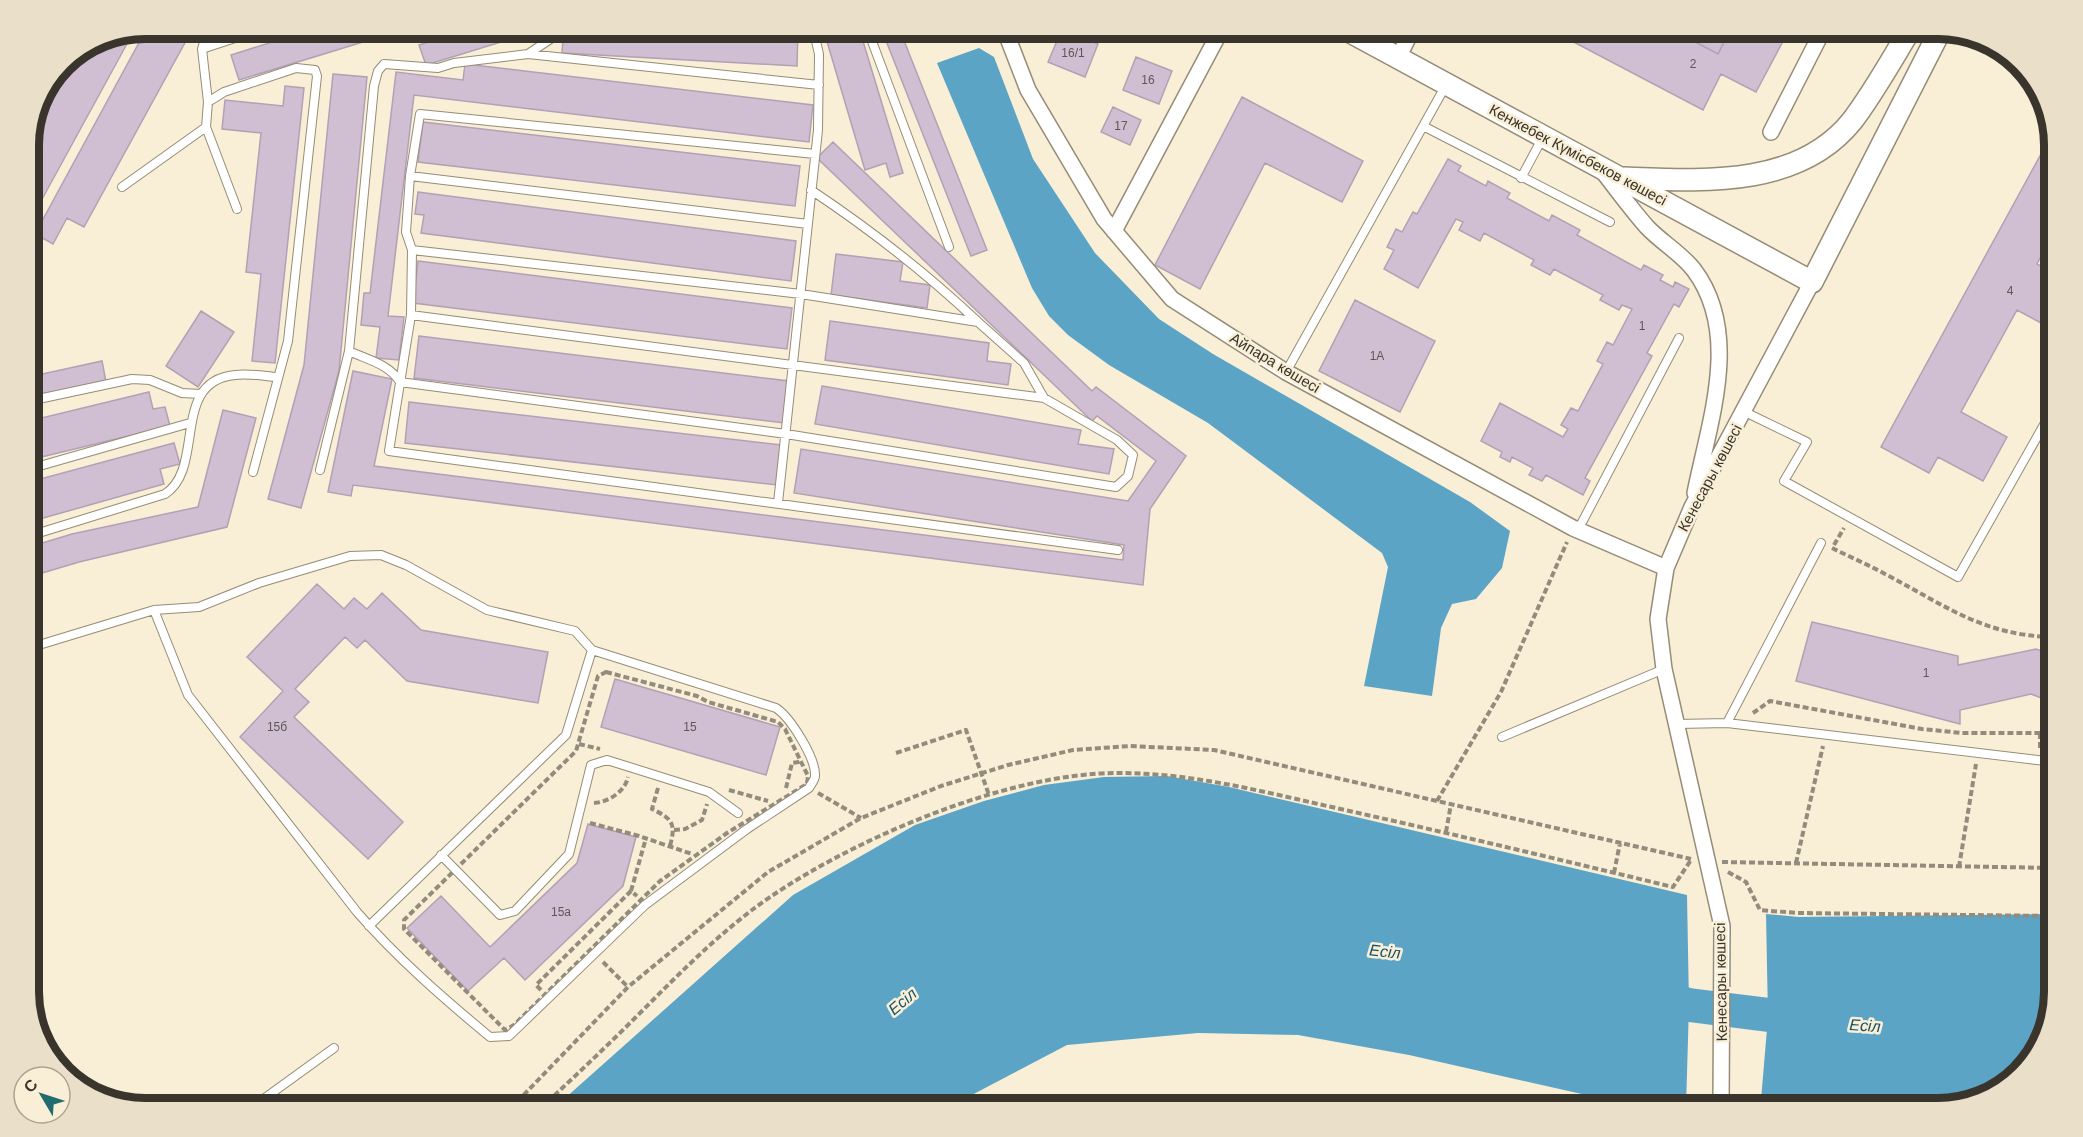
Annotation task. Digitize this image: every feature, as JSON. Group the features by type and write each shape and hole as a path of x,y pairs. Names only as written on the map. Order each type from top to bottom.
{"street":[{"name":"Айпара көшесі","path":"1009,39 1028,90 1104,219 1172,299 1286,372 1576,529 1666,568"},
{"path":"1114,231 1216,39"},
{"name":"Кенжебек Күмісбеков көшесі","path":"1363,39 1812,282"},
{"path":"1398,58 1408,39"},
{"path":"1771,132 1818,39"},
{"path":"1619,178 1740,177 1782,170 1819,150 1850,123 1904,39"},
{"name":"Кенесары көшесі","path":"1721,1098 1722,926 1664,669 1658,619 1666,568 1692,507 1745,412 1936,39"},
{"path":"1598,166 1648,228 1694,270 1712,304 1717,320 1720,354 1714,399 1692,507"}],"lane":[{"path":"205,39 202,49 208,102 206,127 237,209"},
{"path":"202,49 232,39"},
{"path":"528,54 550,39"},
{"path":"778,502 815,154 819,85 819,54 816,39"},
{"path":"871,39 950,247"},
{"path":"320,470 349,351 374,86 378,71 384,64 393,63 428,69 528,54 819,85"},
{"path":"208,102 224,92 296,68 315,70 317,76 288,341 253,472"},
{"path":"1286,372 1446,84"},
{"path":"815,154 420,114 410,176 406,232 412,250 411,315 389,451 778,502 1118,550"},
{"path":"1423,126 1610,222"},
{"path":"122,187 206,127"},
{"path":"1521,178 1544,137"},
{"path":"410,176 808,224"},
{"path":"812,190 876,233 932,278 1024,363 1044,398"},
{"path":"412,250 801,294 978,322"},
{"path":"400,382 786,434 1116,487 1128,476 1133,455 1097,427 1044,398 411,315"},
{"path":"1576,529 1678,338"},
{"path":"349,351 386,366 394,371 400,382"},
{"path":"39,533 165,494 176,487 183,476 190,423 201,394 218,379 235,375 277,377"},
{"path":"39,399 132,379 150,380 182,393 201,394"},
{"path":"1745,412 1807,442 1784,481 1958,577 2044,424"},
{"path":"39,466 190,423"},
{"path":"1727,723 1821,543"},
{"path":"39,645 154,610 199,608 259,583 350,556 381,555 406,565 487,610 575,631 592,650 776,708 787,715 813,764 815,778 809,788 642,902 594,953 546,995 509,1036 490,1037 392,952 369,926 188,695 154,610"},
{"path":"369,926 566,735 592,650"},
{"path":"1502,737 1664,669"},
{"path":"1677,724 1727,723 2044,761"},
{"path":"441,855 501,915 515,911 569,854 591,765 607,760 709,792 738,813"},
{"path":"265,1098 334,1048"}],"path":[{"path":"1832,549 1850,517"},
{"path":"1437,801 1501,693 1576,529"},
{"path":"1821,543 1886,575 1964,619 1996,629 2044,636"},
{"path":"606,672 697,696 708,702 778,722 785,729 808,776 807,784 727,833 696,856 642,902 514,1025 505,1030 404,929 404,921 576,751 598,676 606,672"},
{"path":"1727,723 1748,717 1770,701 1922,729 1981,733 2044,733"},
{"path":"1796,862 1831,713"},
{"path":"896,753 966,730 989,795"},
{"path":"1959,867 1981,733"},
{"path":"521,1098 628,987 768,872 861,818 982,773 1073,750 1130,746 1214,750 1709,862 2044,868"},
{"path":"769,801 776,794 786,790 792,763 801,762"},
{"path":"581,804 602,802 618,794 627,782 631,767"},
{"path":"551,1098 697,956 753,909 830,861 870,840 989,795 1031,784 1116,772 1180,775 1446,832 1673,887 1692,859"},
{"path":"662,776 652,809 664,815 674,830 670,846"},
{"path":"809,788 861,818"},
{"path":"674,830 686,829 702,820 707,811 709,792"},
{"path":"1446,832 1451,804"},
{"path":"578,820 646,838 696,856"},
{"path":"546,995 536,985 631,891 646,838"},
{"path":"1614,873 1620,843"},
{"path":"1728,872 1746,882 1760,910 1797,914 2044,916"},
{"path":"631,891 642,902"},
{"path":"594,953 628,987"}],"water":[{"path":"979,48 994,57 1033,159 1095,253 1159,319 1213,354 1470,502 1510,531 1502,568 1476,599 1452,604 1441,628 1432,696 1364,686 1388,567 1382,553 1208,423 1109,365 1068,335 1049,316 1032,288 937,63"},
{"path":"1167,776 1229,787 1687,895 1689,1005 1686,1098 1600,1098 1409,1055 1298,1035 1198,1033 1067,1045 966,1098 565,1098 793,895 915,825 984,801 1044,785 1104,777"},
{"path":"1766,914 1799,917 2044,914 2044,999 2038,1026 2033,1039 2018,1062 2003,1076 1979,1090 1938,1098 1761,1098 1768,1017"}],"building":[{"path":"141,39 187,39 84,227 67,218 53,244 39,236 39,227"},
{"path":"282,39 373,39 239,80 231,55"},
{"path":"438,39 511,39 426,65 419,45"},
{"path":"563,39 798,39 797,66 562,53"},
{"path":"826,39 862,39 903,173 890,177 886,163 865,170"},
{"path":"885,39 903,39 987,250 971,256"},
{"path":"1058,39 1086,39 1098,44 1085,77 1048,62"},
{"path":"1568,39 1690,39 1718,54 1726,39 1784,39 1756,92 1721,74 1703,110"},
{"path":"1690,39 1726,39 1718,54"},
{"path":"129,40 39,205 39,138 43,118 68,72 75,65 98,50"},
{"path":"1136,57 1172,71 1159,104 1123,90"},
{"path":"465,64 813,105 809,142 414,95 388,316 404,317 399,360 376,358 380,327 361,325 364,293 370,293 396,72 463,80"},
{"path":"333,74 367,77 339,371 301,508 268,499 304,365"},
{"path":"285,86 304,88 275,363 252,361 261,274 246,272 261,133 222,129 225,100 283,106"},
{"path":"1242,97 1363,161 1342,202 1265,163 1200,289 1155,265"},
{"path":"1113,107 1141,120 1130,145 1101,132"},
{"path":"423,122 800,166 795,206 418,162"},
{"path":"833,142 1092,391 1096,387 1186,456 1150,509 1143,585 353,485 351,496 328,492 353,371 392,379 374,466 1123,560 1124,545 794,493 801,449 1128,501 1156,461 1097,416 1092,421 817,158"},
{"path":"2044,148 2044,251 2037,264 2044,268 2044,325 2017,310 1961,412 2007,437 1983,481 1938,457 1929,473 1881,447"},
{"path":"1448,159 1461,166 1458,171 1486,186 1488,181 1510,193 1507,198 1549,221 1552,215 1580,230 1577,235 1641,270 1644,265 1663,275 1660,280 1673,287 1675,282 1689,289 1679,307 1674,304 1647,353 1652,356 1585,478 1590,481 1583,495 1546,475 1542,481 1529,475 1533,468 1512,457 1510,462 1500,457 1502,452 1481,441 1500,403 1563,437 1568,429 1561,425 1571,408 1578,411 1603,364 1597,361 1607,342 1613,345 1632,309 1622,305 1619,310 1600,300 1603,295 1554,269 1550,275 1531,265 1534,260 1484,233 1480,241 1459,230 1463,222 1456,219 1418,288 1384,269 1394,250 1387,247 1396,229 1402,232 1413,212 1417,214"},
{"path":"418,192 796,241 791,281 421,233 424,215 415,214"},
{"path":"836,254 903,262 900,281 930,285 927,308 831,295"},
{"path":"418,261 792,308 787,349 413,303"},
{"path":"1355,300 1435,341 1400,412 1319,371"},
{"path":"201,311 234,332 198,387 166,366"},
{"path":"830,321 989,343 987,361 1011,364 1008,385 825,360"},
{"path":"419,336 789,381 784,423 414,378"},
{"path":"102,361 106,382 39,396 39,375"},
{"path":"822,386 1081,430 1078,444 1114,449 1109,474 815,424"},
{"path":"149,392 153,409 165,407 170,426 39,458 39,419"},
{"path":"409,402 781,445 777,485 405,443"},
{"path":"223,410 256,418 227,527 79,562 39,574 39,544 72,534 198,507"},
{"path":"174,443 180,464 160,469 164,484 39,519 39,479"},
{"path":"317,584 344,609 354,598 367,609 382,593 421,630 548,652 538,703 407,681 365,640 357,648 345,637 295,689 309,702 294,717 403,822 368,859 240,737 283,691 247,657"},
{"path":"1812,622 1958,656 1958,665 2036,649 2044,652 2044,699 2031,694 1960,710 1960,724 1796,681"},
{"path":"615,679 780,727 766,775 601,727"},
{"path":"588,824 636,837 623,886 525,980 504,958 468,991 407,928 441,896 490,947 577,863"}],"waterway":[{"name":"Есіл","path":"1644,994 1689,1005 1816,1021"}]}
